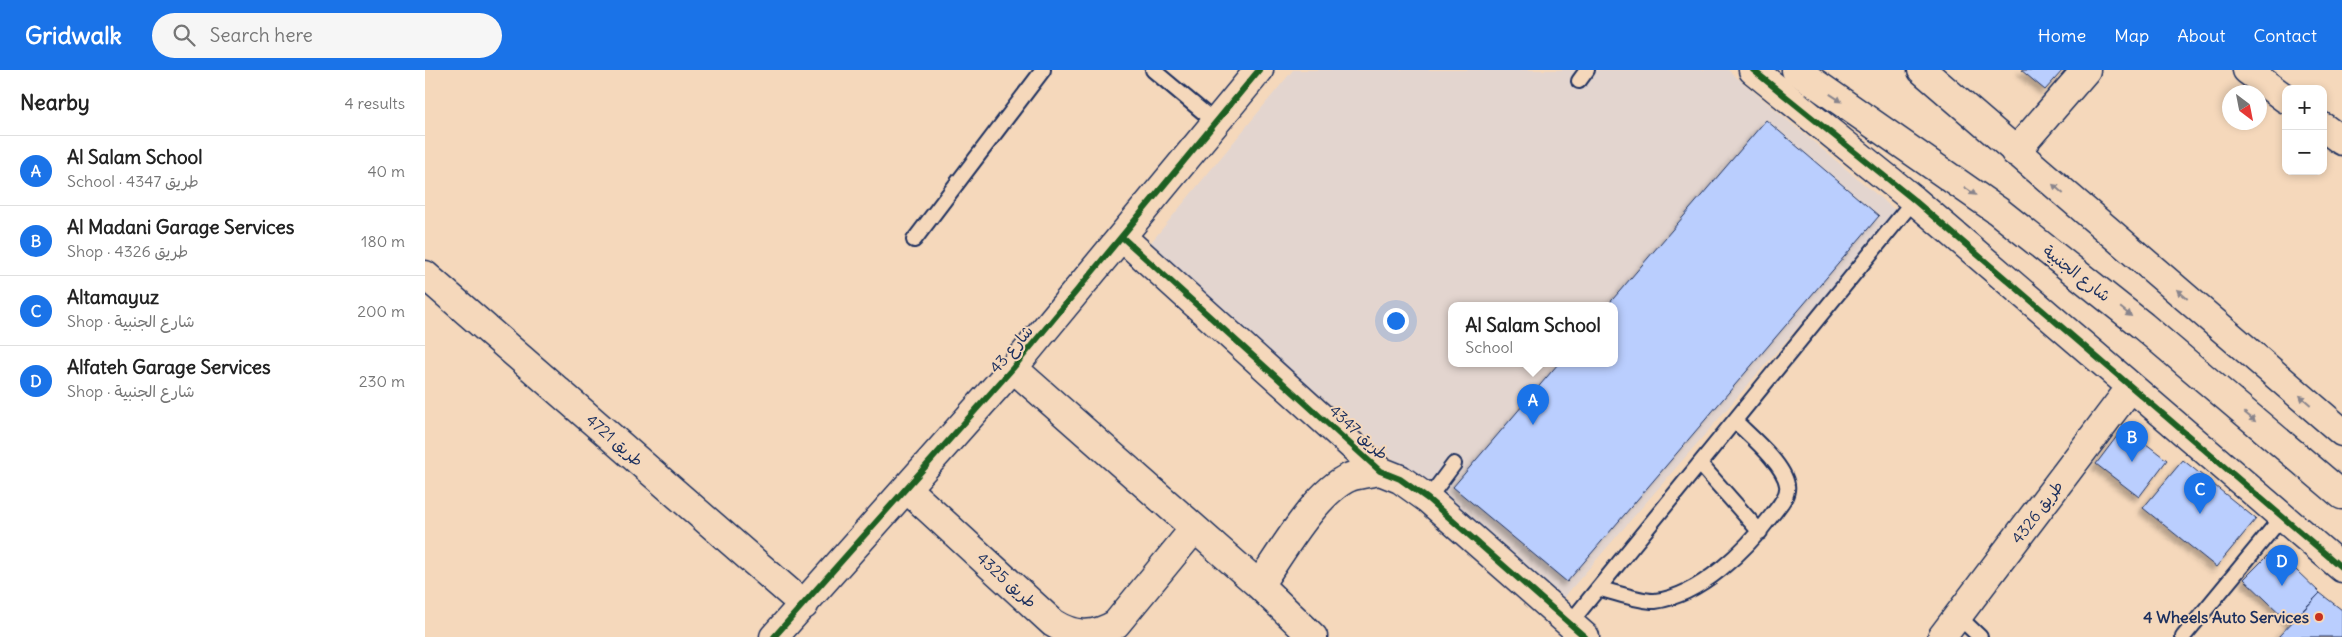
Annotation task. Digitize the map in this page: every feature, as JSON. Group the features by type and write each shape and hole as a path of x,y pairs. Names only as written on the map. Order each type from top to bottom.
{"street":[{"name":"شارع 43","path":"774,637 1013,368 1259,70"},
{"path":"1753,70 1914,200 2342,568"},
{"name":"شارع الجنبية","path":"1796,70 1998,211 2143,326 2342,495"},
{"path":"1922,70 2342,432"},
{"path":"2015,152 2086,70"},
{"path":"2247,70 2282,96"},
{"path":"2327,130 2342,141"},
{"name":"طريق 4347","path":"1122,237 1380,471 1400,479 1428,498 1577,630"},
{"name":"طريق 4721","path":"425,275 804,605"},
{"path":"1013,368 1259,585 1313,637"},
{"name":"طريق 4326","path":"1950,627 2131,387"},
{"name":"طريق 4347","path":"1259,585 1310,511 1327,492 1349,477 1380,471"},
{"name":"طريق 4325","path":"907,489 1053,623 1065,632 1077,636 1091,636 1104,632 1116,624 1194,529"}],"lane":[{"path":"914,240 1043,70"},
{"path":"1153,70 1215,122"},
{"path":"1577,630 1600,589 1914,200"},
{"path":"1600,589 1654,601 1675,596 1708,579 1760,532 1782,503 1788,488 1786,478 1767,453 1735,421"},
{"path":"1428,498 1453,464"},
{"path":"1700,464 1760,532"},
{"path":"2183,637 2282,517"},
{"path":"1950,627 1980,637"}],"shaded area":[{"path":"1293,70 1728,70 1895,210 1882,230 1559,603 1148,246"}],"building":[{"path":"2021,70 2063,70 2045,90"},
{"path":"1766,120 1879,216 1567,582 1453,487 1555,367 1618,367 1618,302 1610,302"},
{"path":"2124,427 2167,460 2139,497 2096,464"},
{"path":"2183,460 2256,519 2216,567 2143,508"},
{"path":"2274,549 2320,593 2290,623 2244,579"},
{"name":"4 Wheels Auto Services","path":"2320,593 2342,610 2342,637 2278,637"}],"cycle path":[{"path":"774,637 1013,368 1259,70"},
{"path":"1753,70 1914,200 2342,568"},
{"path":"1122,237 1380,471 1400,479 1428,499 1585,637"}],"place":[{"name":"Al Salam School","path":"1533,425"},
{"name":"Al Madani Garage Services","path":"2132,462"},
{"name":"Altamayuz","path":"2200,514"},
{"name":"Alfateh Garage Services","path":"2282,586"},
{"name":"4 Wheels Auto Services","path":"2319,617"}]}
